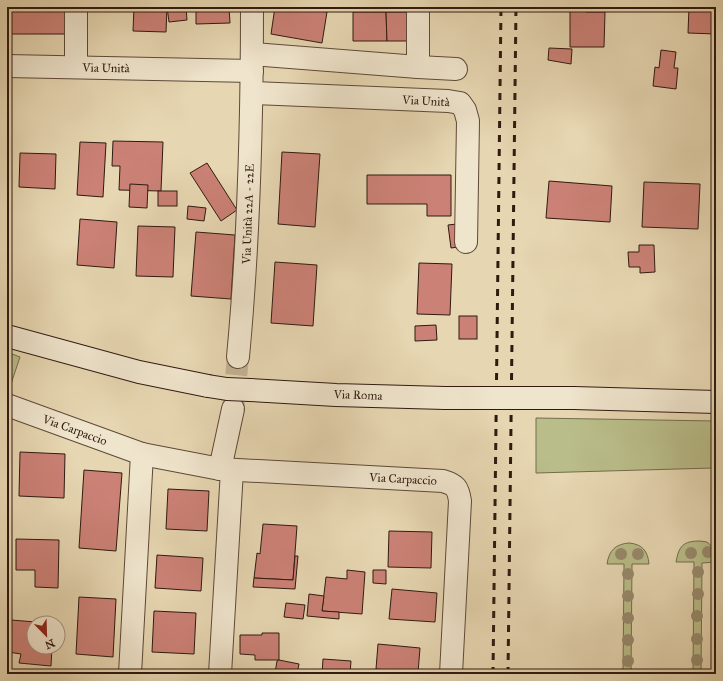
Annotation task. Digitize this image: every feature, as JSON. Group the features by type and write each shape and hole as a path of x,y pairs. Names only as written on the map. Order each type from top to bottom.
{"street":[{"path":"76,7 76,67"},
{"name":"Via Unità 22A - 22E","path":"238,357 245,286 252,93 252,7"},
{"path":"418,7 418,67"},
{"name":"Via Unità","path":"7,66 76,67 252,62 456,69"},
{"name":"Via Unità","path":"252,93 448,101 460,103 465,110 468,121 466,242"},
{"name":"Via Roma","path":"7,336 139,372 227,389 336,395 445,398 574,398 716,402"},
{"name":"Via Carpaccio","path":"7,405 142,454 226,470 443,481 452,484 458,490 460,501 451,674"},
{"path":"220,674 230,479 226,470 233,409"},
{"path":"130,674 142,454"}],"green space":[{"path":"7,352 20,357 8,393 7,392"},
{"path":"536,418 716,421 716,448 713,449 713,468 536,473"},
{"path":"700,541 707,542 716,550 716,562 702,563 701,674 693,674 694,562 676,562 680,548 686,543"},
{"path":"629,543 644,549 649,564 632,564 631,674 623,674 624,564 607,564 611,551 617,546"}],"building":[{"path":"8,7 66,7 66,34 8,34"},
{"path":"134,7 167,7 166,32 133,31"},
{"path":"167,7 186,7 187,20 169,22"},
{"path":"196,7 229,7 230,23 196,24"},
{"path":"275,7 296,7 327,12 322,43 271,34"},
{"path":"570,7 586,7 586,12 605,12 604,47 570,47"},
{"path":"689,7 716,7 716,34 688,33"},
{"path":"353,12 386,12 387,41 353,41"},
{"path":"386,12 413,12 413,41 387,41"},
{"path":"549,48 572,49 571,64 548,60"},
{"path":"661,50 676,52 674,68 678,68 676,89 653,86 655,67 659,68"},
{"path":"113,141 163,142 161,191 119,190 120,166 112,166"},
{"path":"80,142 106,143 103,197 77,195"},
{"path":"282,152 320,154 315,227 278,224"},
{"path":"20,153 56,154 55,189 19,187"},
{"path":"207,163 237,210 221,221 190,173"},
{"path":"367,175 451,175 451,216 427,216 427,204 367,204"},
{"path":"549,181 612,186 610,222 546,218"},
{"path":"644,182 700,184 698,229 642,227"},
{"path":"130,184 148,185 147,208 129,207"},
{"path":"158,191 177,191 177,206 158,206"},
{"path":"188,206 206,208 204,221 187,219"},
{"path":"80,219 117,222 114,268 77,265"},
{"path":"457,224 465,246 451,248 448,225"},
{"path":"138,226 175,227 173,277 136,276"},
{"path":"196,232 235,235 231,299 191,296"},
{"path":"639,245 654,245 655,272 640,273 640,267 629,267 628,252 639,252"},
{"path":"275,262 317,265 313,326 271,323"},
{"path":"419,263 452,264 450,315 417,314"},
{"path":"459,316 477,316 477,339 459,339"},
{"path":"436,325 437,340 415,341 415,326"},
{"path":"20,452 65,454 64,498 19,496"},
{"path":"84,470 122,473 116,551 79,548"},
{"path":"168,489 209,491 207,531 166,529"},
{"path":"263,524 297,526 293,580 254,578 257,553 260,554"},
{"path":"389,531 432,532 431,568 388,567"},
{"path":"16,539 59,540 58,588 35,587 35,570 16,570"},
{"path":"157,555 203,558 201,591 155,588"},
{"path":"295,556 298,556 295,589 253,587 254,578 293,580"},
{"path":"347,570 365,572 362,614 322,611 326,577 347,579"},
{"path":"373,570 386,570 386,584 373,583"},
{"path":"392,589 437,593 435,622 389,619"},
{"path":"309,594 324,596 322,611 339,612 339,619 307,616"},
{"path":"79,597 116,599 113,657 76,654"},
{"path":"286,603 305,605 303,619 284,617"},
{"path":"154,611 196,613 194,654 152,652"},
{"path":"11,620 26,621 26,655 52,655 51,666 19,663 21,654 8,652"},
{"path":"262,633 279,633 279,660 255,660 255,655 240,654 240,635 262,635"},
{"path":"378,644 420,648 418,673 376,669"},
{"path":"323,659 351,661 350,674 322,674"},
{"path":"279,660 299,664 297,674 275,673 277,661"},
{"path":"155,670 180,674 155,674"}],"tunnel":[{"path":"233,408 238,357"}],"railway":[{"path":"493,674 501,7"},
{"path":"508,674 516,7"}]}
